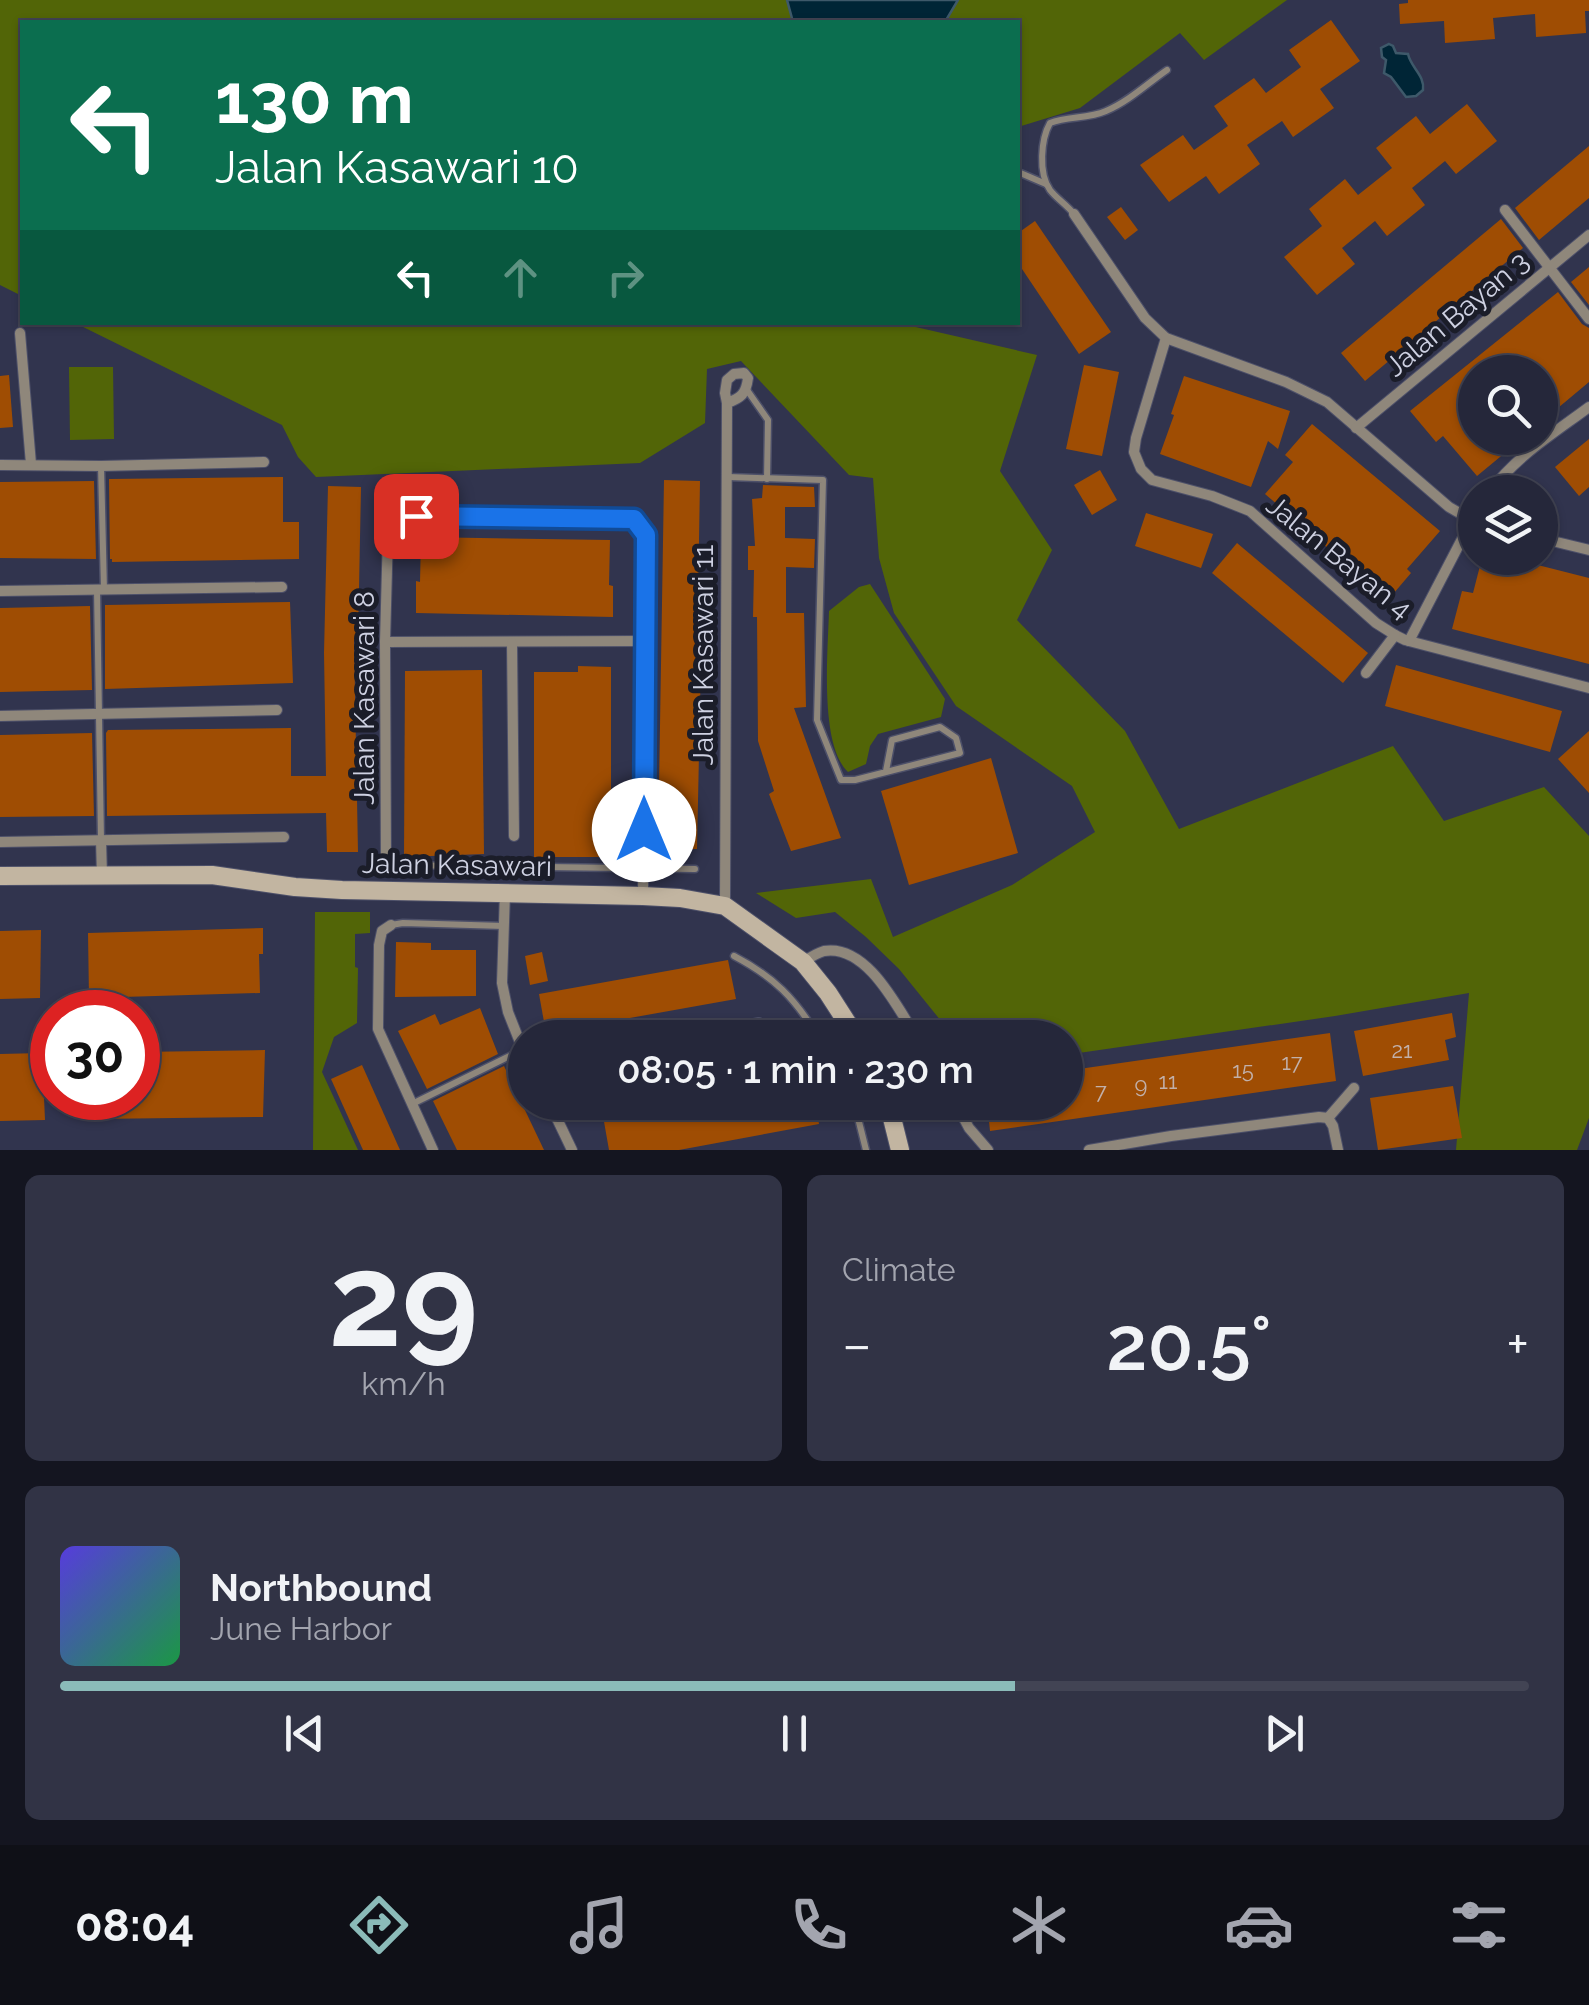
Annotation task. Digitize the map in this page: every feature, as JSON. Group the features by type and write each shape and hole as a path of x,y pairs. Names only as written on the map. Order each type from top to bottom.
{"street":[{"path":"1505,210 1589,319"},
{"path":"1074,214 1144,318 1166,338 1327,402 1449,508 1458,512"},
{"name":"Jalan Bayan 3","path":"1356,428 1589,234"},
{"path":"20,333 31,464"},
{"name":"Jalan Bayan 4","path":"1166,338 1134,452 1141,469 1152,480 1212,496 1250,512 1395,635 1589,688"},
{"path":"734,374 744,374 748,378 746,390 741,398 726,404 727,380 734,374"},
{"name":"Jalan Kasawari 11","path":"724,906 726,404"},
{"path":"1504,475 1589,407"},
{"path":"0,465 264,462"},
{"name":"Jalan Kasawari 8","path":"386,865 388,532 396,522 416,516 634,519 646,535 645,641"},
{"path":"1558,542 1589,550"},
{"path":"1410,641 1458,549"},
{"path":"0,591 282,587"},
{"path":"1366,672 1395,635"},
{"path":"385,642 645,641 643,896"},
{"path":"512,643 514,836"},
{"path":"0,716 278,710"},
{"path":"0,842 284,837"},
{"path":"101,840 102,876"},
{"name":"Jalan Kasawari","path":"0,876 212,875 342,890 680,898 724,906 803,962 845,1020"},
{"path":"505,892 502,983 511,1020"},
{"path":"391,925 382,931 379,945 378,1028 433,1150"},
{"path":"803,962 822,952 843,952 856,957 881,982 905,1020"},
{"path":"1328,1118 1354,1088"},
{"path":"1089,1150 1170,1136 1328,1118"},
{"path":"1328,1118 1338,1150"},
{"path":"557,1120 572,1150"},
{"path":"892,1120 900,1150"},
{"path":"965,1120 988,1150"},
{"path":"1170,1136 1170,1150"}],"lane":[{"path":"1074,214 1047,184 1044,135 1050,123 1105,112 1167,70"},
{"path":"1020,173 1047,184"},
{"path":"746,390 768,420 767,479"},
{"path":"101,466 101,840"},
{"path":"726,477 823,480 817,720 841,780 855,780 960,752 956,738 940,727 892,740 886,771"},
{"path":"386,865 696,869"},
{"path":"391,925 404,922 504,926"},
{"path":"734,956 763,971 785,991 805,1020"},
{"path":"412,1104 508,1059"},
{"path":"858,1120 866,1150"}],"green space":[{"path":"0,0 787,0 792,20 20,20 20,295 0,285"},
{"path":"958,0 1287,0 1204,60 1180,33 1080,108 1020,126 1020,20 946,20"},
{"path":"79,325 907,325 1037,355 1000,471 1052,550 1017,620 1125,731 1179,829 1393,746 1444,821 1544,787 1589,836 1589,1118 1577,1150 1456,1150 1469,993 1083,1052 1083,1020 940,1020 899,969 835,912 796,918 756,893 871,879 893,937 1012,885 1095,832 1072,786 956,706 894,613 879,558 873,478 849,475 741,361 707,369 705,423 640,463 316,477 298,457 282,425"},
{"path":"69,367 113,367 114,439 70,440"},
{"path":"870,584 945,699 941,717 878,734 866,764 848,772 839,759 829,719 829,611 859,587"},
{"path":"315,912 370,912 370,933 355,934 357,1023 334,1037 322,1072 358,1150 313,1150"}],"water":[{"path":"787,0 958,0 946,20 792,20"},
{"path":"1389,44 1396,53 1408,54 1420,76 1423,90 1416,96 1406,97 1384,73 1386,60 1381,48"}],"building":[{"path":"1408,0 1589,0 1589,11 1585,11 1586,33 1536,37 1535,14 1493,18 1495,39 1445,43 1444,21 1400,24 1399,4"},
{"path":"1331,20 1360,61 1320,89 1334,108 1293,137 1282,121 1247,145 1260,164 1219,194 1206,176 1169,202 1140,165 1183,135 1194,150 1228,126 1214,106 1254,78 1266,93 1301,67 1289,50"},
{"path":"1467,104 1497,141 1456,174 1445,161 1412,188 1425,205 1387,236 1375,221 1342,248 1355,264 1317,295 1284,257 1322,226 1309,209 1345,179 1358,195 1392,168 1376,148 1416,116 1430,134"},
{"path":"1589,146 1589,198 1539,240 1515,208"},
{"path":"1121,207 1138,230 1125,240 1107,217"},
{"path":"1501,219 1523,248 1365,381 1341,353"},
{"path":"1035,221 1111,332 1079,354 1020,266 1020,232"},
{"path":"1589,267 1589,305 1571,282"},
{"path":"1558,292 1589,328 1589,382 1558,408 1558,355 1480,355"},
{"path":"1084,365 1119,372 1102,456 1066,449"},
{"path":"1458,372 1458,454 1443,436 1436,442 1410,411"},
{"path":"9,375 13,427 0,428 0,376"},
{"path":"1184,376 1290,411 1278,449 1268,441 1251,487 1160,454"},
{"path":"1312,424 1440,531 1407,569 1411,573 1388,600 1265,494 1293,462 1285,455"},
{"path":"1589,439 1589,487 1579,496 1555,467"},
{"path":"1459,455 1502,455 1478,475"},
{"path":"1100,470 1117,500 1092,515 1074,485"},
{"path":"283,477 283,522 299,522 299,559 110,559 109,479"},
{"path":"664,480 700,481 697,849 658,849"},
{"path":"94,481 96,559 0,558 0,482"},
{"path":"763,485 814,487 815,507 785,507 785,538 815,539 814,568 786,567 786,613 804,613 806,707 794,708 841,838 791,851 769,794 774,791 758,741 757,617 753,617 754,570 748,570 748,546 755,546 752,499 762,498"},
{"path":"328,486 361,487 358,640 354,640 358,852 327,852 326,813 107,816 108,730 291,728 291,776 326,776"},
{"path":"1146,513 1213,534 1201,568 1135,546"},
{"path":"421,537 610,540 613,617 416,613"},
{"path":"1237,543 1368,653 1343,683 1212,573"},
{"path":"1558,570 1589,578 1589,664 1452,629 1462,591 1473,593 1478,575 1558,575"},
{"path":"290,602 293,683 105,689 105,605"},
{"path":"90,606 92,690 0,692 0,608"},
{"path":"1396,665 1562,711 1550,752 1385,706"},
{"path":"578,666 611,667 611,857 534,857 534,672 578,672"},
{"path":"482,670 484,854 404,857 405,671"},
{"path":"1589,731 1589,793 1558,759"},
{"path":"92,733 94,816 0,817 0,735"},
{"path":"991,758 1018,853 909,885 881,791"},
{"path":"263,928 260,993 160,996 160,990 89,990 88,933"},
{"path":"41,930 40,990 30,990 30,998 0,999 0,931"},
{"path":"396,942 431,943 431,950 476,950 476,996 395,997"},
{"path":"542,952 548,981 530,985 525,956"},
{"path":"728,960 736,999 619,1020 544,1020 539,994"},
{"path":"480,1008 498,1054 427,1089 398,1031 435,1014 440,1025"},
{"path":"1452,1013 1456,1037 1445,1040 1449,1060 1363,1076 1354,1031"},
{"path":"1330,1033 1336,1081 1083,1118 1083,1068"},
{"path":"265,1050 263,1117 160,1118 160,1052"},
{"path":"30,1053 30,1120 45,1120 0,1121 0,1054"},
{"path":"362,1065 400,1150 363,1150 331,1079"},
{"path":"504,1066 508,1074 508,1120 530,1120 544,1150 457,1150 433,1101"},
{"path":"1453,1086 1462,1138 1378,1150 1370,1098"},
{"path":"604,1120 818,1120 819,1124 679,1150 609,1150"},
{"path":"989,1120 1066,1120 990,1131"}],"route":[{"path":"416,516 634,519 646,535 644,830"}]}
